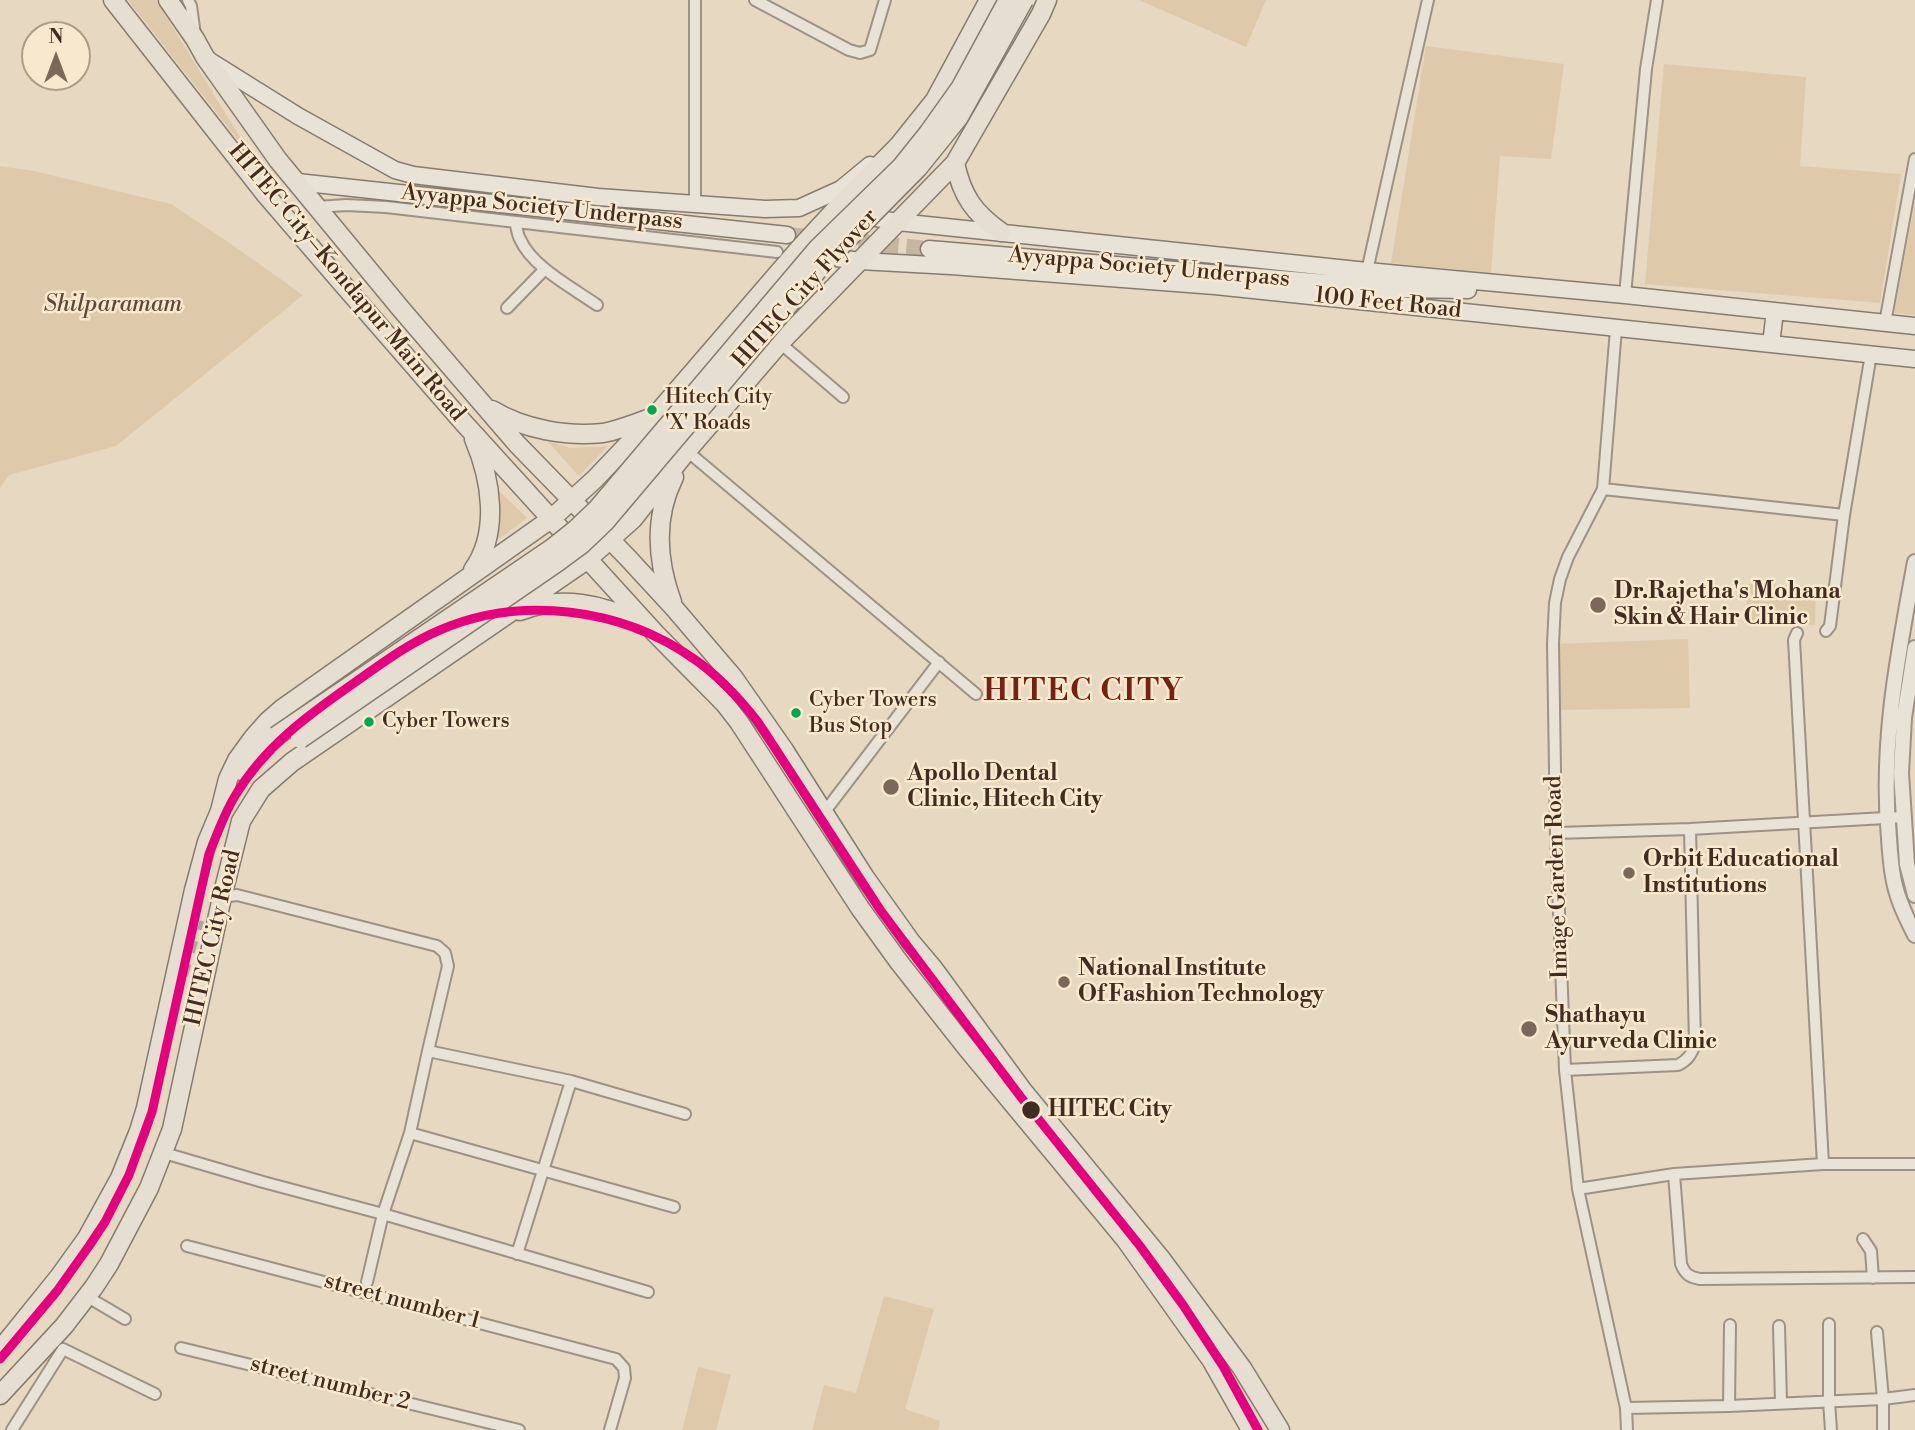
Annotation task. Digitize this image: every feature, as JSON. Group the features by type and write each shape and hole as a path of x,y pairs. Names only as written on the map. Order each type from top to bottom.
{"main road":[{"name":"HITEC City–Kondapur Main Road","path":"113,0 266,195 551,519 725,704 757,747 810,834 883,940 990,1076 1125,1239 1212,1361 1251,1430"},
{"name":"HITEC City–Kondapur Main Road","path":"168,0 278,160 401,309 517,443 675,609 740,687 784,750 864,876 911,942 1023,1091 1162,1260 1242,1367 1280,1430"},
{"name":"HITEC City Road","path":"0,1350 88,1238 130,1154 153,1080 207,842 237,760 268,721 283,708 573,501 655,416 798,250 899,145 935,100 989,0"},
{"name":"HITEC City Flyover","path":"220,811 239,774 261,748 551,549 597,509 817,249 901,167 961,88 1008,0"},
{"name":"HITEC City Flyover","path":"241,821 264,777 300,739 559,561 605,522 823,264 918,168 959,117 1024,0"},
{"path":"675,609 664,578 660,556 661,517 668,492 687,451 780,343 955,163 1047,0"},
{"path":"205,57 298,116 395,170 414,175 598,197 765,209 799,208 841,189 888,150 899,145"},
{"path":"955,163 960,184 969,201 986,222 1001,232"},
{"name":"Ayyappa Society Underpass","path":"297,182 787,235"},
{"name":"100 Feet Road","path":"834,211 898,222 1915,326"},
{"name":"Ayyappa Society Underpass","path":"929,249 1397,289 1536,287"},
{"name":"100 Feet Road","path":"798,250 860,261 1215,286 1915,359"},
{"path":"1771,344 1775,311"},
{"path":"483,404 518,422 578,434 626,428 655,416"},
{"path":"463,421 481,456 490,517 484,551 470,575"},
{"name":"HITEC City Road","path":"0,1395 64,1326 86,1296 109,1264 149,1188 172,1129 241,821 261,789 292,762 588,559 633,519 687,451"},
{"path":"435,600 460,612 466,622 469,640"},
{"path":"502,618 544,605 581,603 622,614 656,633"}],"street":[{"path":"188,0 195,39"},
{"path":"695,0 695,203"},
{"path":"755,0 860,54 870,50 885,0"},
{"path":"1367,271 1427,0"},
{"path":"1625,295 1646,69 1657,0"},
{"path":"1885,323 1915,159"},
{"path":"317,207 386,207 777,252"},
{"path":"515,222 525,248 545,269 597,305"},
{"path":"507,308 545,269"},
{"name":"Image Garden Road","path":"1616,329 1604,489 1568,557 1560,579 1552,644 1565,1070 1578,1189 1626,1408 1627,1430"},
{"path":"780,343 843,397"},
{"path":"1826,631 1830,626 1844,515 1871,354"},
{"path":"687,451 976,694"},
{"path":"1604,489 1844,515"},
{"path":"1915,562 1890,713 1886,817 1894,883 1904,915 1915,935"},
{"path":"1797,633 1794,640 1803,822 1824,1164"},
{"path":"1915,648 1904,718 1901,774 1907,864 1915,895"},
{"path":"823,814 939,662"},
{"path":"1556,833 1690,829 1903,817"},
{"path":"1565,1070 1678,1065 1692,1054 1695,1043 1690,829"},
{"path":"222,897 237,895 437,946 444,953 449,966 410,1133 383,1214 367,1282"},
{"path":"428,1051 571,1081 685,1114"},
{"path":"517,1254 571,1081"},
{"path":"410,1133 674,1207"},
{"path":"162,1154 383,1214 648,1292"},
{"path":"1578,1189 1675,1174 1824,1164 1915,1164"},
{"path":"1675,1174 1681,1265 1684,1272 1691,1277 1915,1278"},
{"path":"1863,1239 1871,1251 1873,1278"},
{"name":"street number 1","path":"187,1246 616,1359 624,1368 625,1378 610,1430"},
{"path":"86,1296 125,1319"},
{"path":"1829,1324 1831,1430"},
{"path":"1729,1406 1730,1325"},
{"path":"1779,1326 1781,1403"},
{"path":"1877,1332 1883,1430"},
{"path":"12,1430 65,1346 153,1390"},
{"name":"street number 2","path":"181,1348 519,1430"},
{"path":"1626,1408 1729,1406 1883,1399 1915,1395"}],"green space":[{"path":"128,0 156,0 256,163"},
{"path":"1139,0 1266,0 1246,47"},
{"path":"1426,46 1564,64 1551,159 1500,156 1491,273 1391,263"},
{"path":"1664,64 1806,77 1800,166 1901,174 1880,303 1645,284"},
{"name":"Shilparamam","path":"0,166 34,171 171,204 303,295 116,446 9,475 0,488"},
{"path":"1915,202 1915,315 1894,313"},
{"path":"547,441 570,448 608,446 579,476"},
{"path":"497,489 527,518 495,542 499,509"},
{"path":"1747,584 1816,586 1815,625 1746,623"},
{"path":"1688,639 1690,708 1555,710 1553,644"},
{"path":"884,1296 934,1309 905,1409 940,1421 938,1430 812,1430 824,1385 856,1393"},
{"path":"698,1367 731,1375 716,1430 682,1430"}],"tunnel":[{"path":"787,235 929,249"}],"railway":[{"path":"172,1022 202,921"}],"transit line":[{"path":"0,1359 57,1291 89,1246 105,1222 129,1175 152,1112 209,854 227,810 247,778 273,747 304,720 417,641 471,619 537,610 603,618 666,642 712,673 744,704 881,911 1020,1096 1140,1246 1183,1305 1223,1366 1258,1430"}],"place":[{"name":"Hitech City 'X' Roads","path":"652,410"},
{"name":"Dr.Rajetha's Mohana Skin & Hair Clinic","path":"1598,605"},
{"name":"Cyber Towers Bus Stop","path":"796,713"},
{"name":"Cyber Towers","path":"369,722"},
{"name":"Apollo Dental Clinic, Hitech City","path":"891,787"},
{"name":"Orbit Educational Institutions","path":"1629,873"},
{"name":"National Institute Of Fashion Technology","path":"1064,982"},
{"name":"Shathayu Ayurveda Clinic","path":"1529,1029"},
{"name":"HITEC City","path":"1031,1110"}],"district":[{"name":"HITEC CITY","path":"1084,693"}]}
